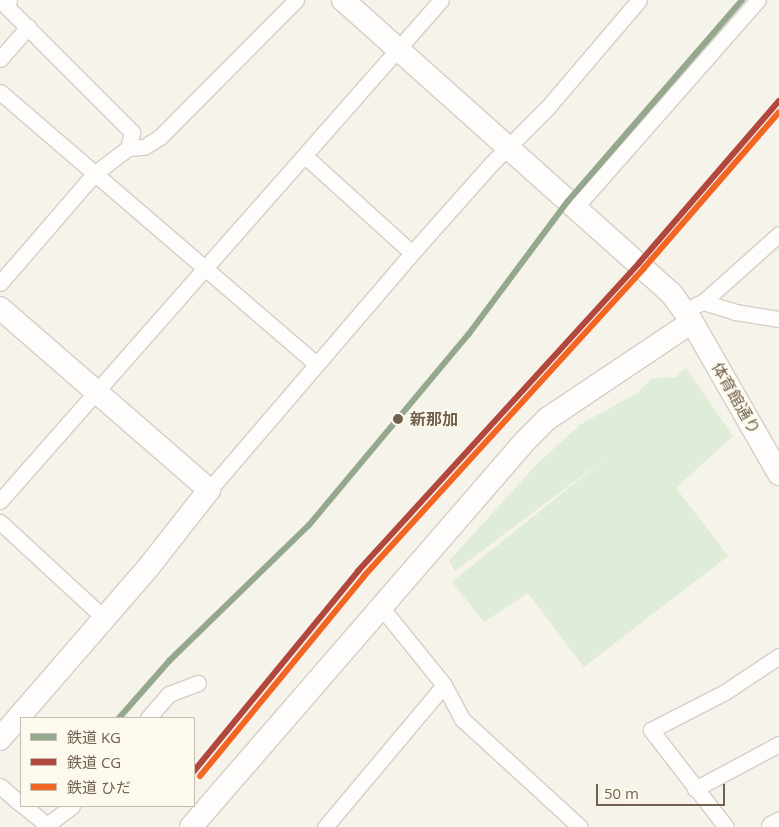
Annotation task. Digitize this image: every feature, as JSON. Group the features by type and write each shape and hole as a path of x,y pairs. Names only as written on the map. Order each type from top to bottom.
{"street":[{"path":"9,0 5,5 132,132 128,148"},
{"path":"0,283 94,174 128,148 144,147 160,137 296,0"},
{"name":"体育館通り","path":"342,0 693,311 779,474"},
{"path":"0,501 206,270 441,0"},
{"path":"0,739 105,619 209,490 316,364 412,253 548,107 639,0"},
{"path":"575,208 758,0"},
{"path":"0,59 28,28"},
{"path":"0,92 316,364"},
{"path":"305,156 412,253"},
{"path":"198,824 381,607 547,419 693,311 779,234"},
{"path":"0,308 209,490"},
{"path":"693,311 735,312 779,319"},
{"path":"0,522 105,619"},
{"path":"381,607 444,686 462,719 580,827"},
{"path":"726,827 651,730 724,692 779,656"},
{"path":"149,717 168,694 198,684"},
{"path":"325,827 444,686"},
{"path":"695,788 779,744"},
{"path":"0,786 20,803"},
{"path":"24,807 47,825 71,807"},
{"path":"773,827 779,824"}],"green space":[{"path":"686,368 733,436 676,488 728,556 584,667 528,593 484,622 452,582 607,457 455,571 449,561 538,463 581,424 637,393 652,378 676,377"}],"rail line":[{"name":"KG","path":"120,717 169,661 309,525 468,335 568,201 742,0"},
{"name":"CG","path":"195,770 358,571 639,263 779,101"},
{"name":"ひだ","path":"200,776 364,576 644,268 779,112"}],"place":[{"name":"新那加","path":"398,419"}]}
